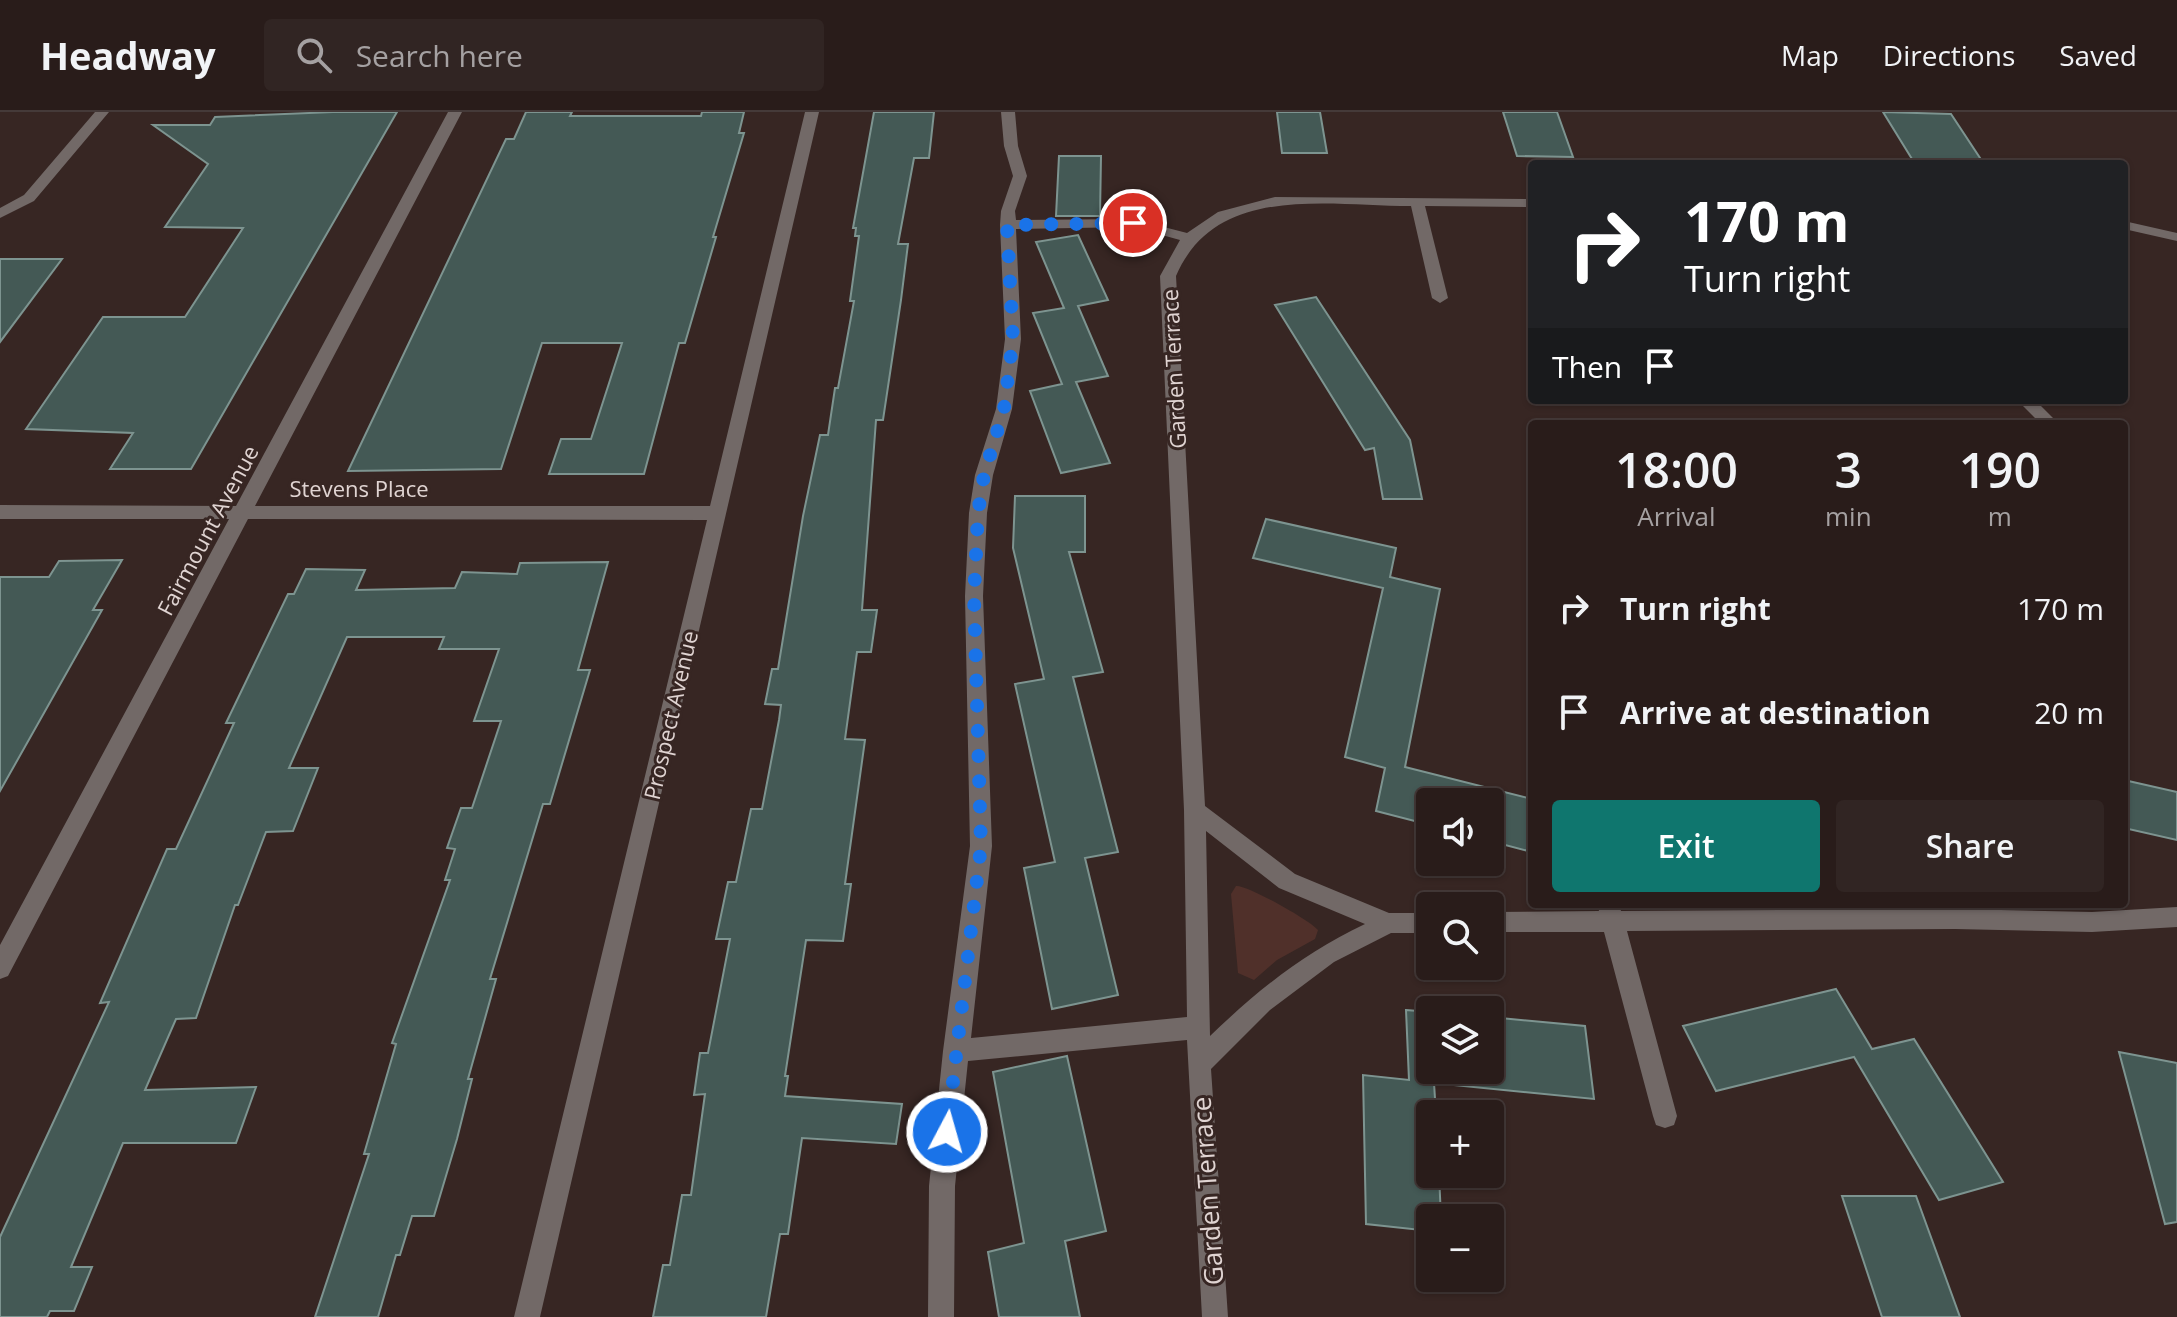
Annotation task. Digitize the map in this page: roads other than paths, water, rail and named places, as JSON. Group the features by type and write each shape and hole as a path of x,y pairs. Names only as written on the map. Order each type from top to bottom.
{"street":[{"path":"0,214 29,198 102,112"},
{"name":"Fairmount Avenue","path":"0,968 455,112"},
{"name":"Prospect Avenue","path":"527,1317 812,112"},
{"path":"941,1317 942,1186 955,1051 981,846 974,596 978,513 984,475 1004,409 1013,339 1007,225 1008,211 1020,176 1011,146 1008,112"},
{"name":"Garden Terrace","path":"1215,1317 1199,1064 1195,810 1168,276 1176,253 1189,238 1217,217 1243,207 1275,201 1528,203"},
{"path":"1417,201 1440,298"},
{"path":"1007,225 1133,223 1189,238"},
{"path":"2128,226 2177,237"},
{"path":"2029,404 2047,420"},
{"name":"Stevens Place","path":"0,512 717,513"},
{"name":"Garden Terrace","path":"1195,810 1287,881 1389,923 1416,923"},
{"path":"1610,912 1665,1116"},
{"path":"1504,921 1610,912 2092,922 2177,917"},
{"name":"Garden Terrace","path":"1199,1064 1262,1002 1326,954 1389,923"},
{"path":"955,1051 1198,1027"}]}
